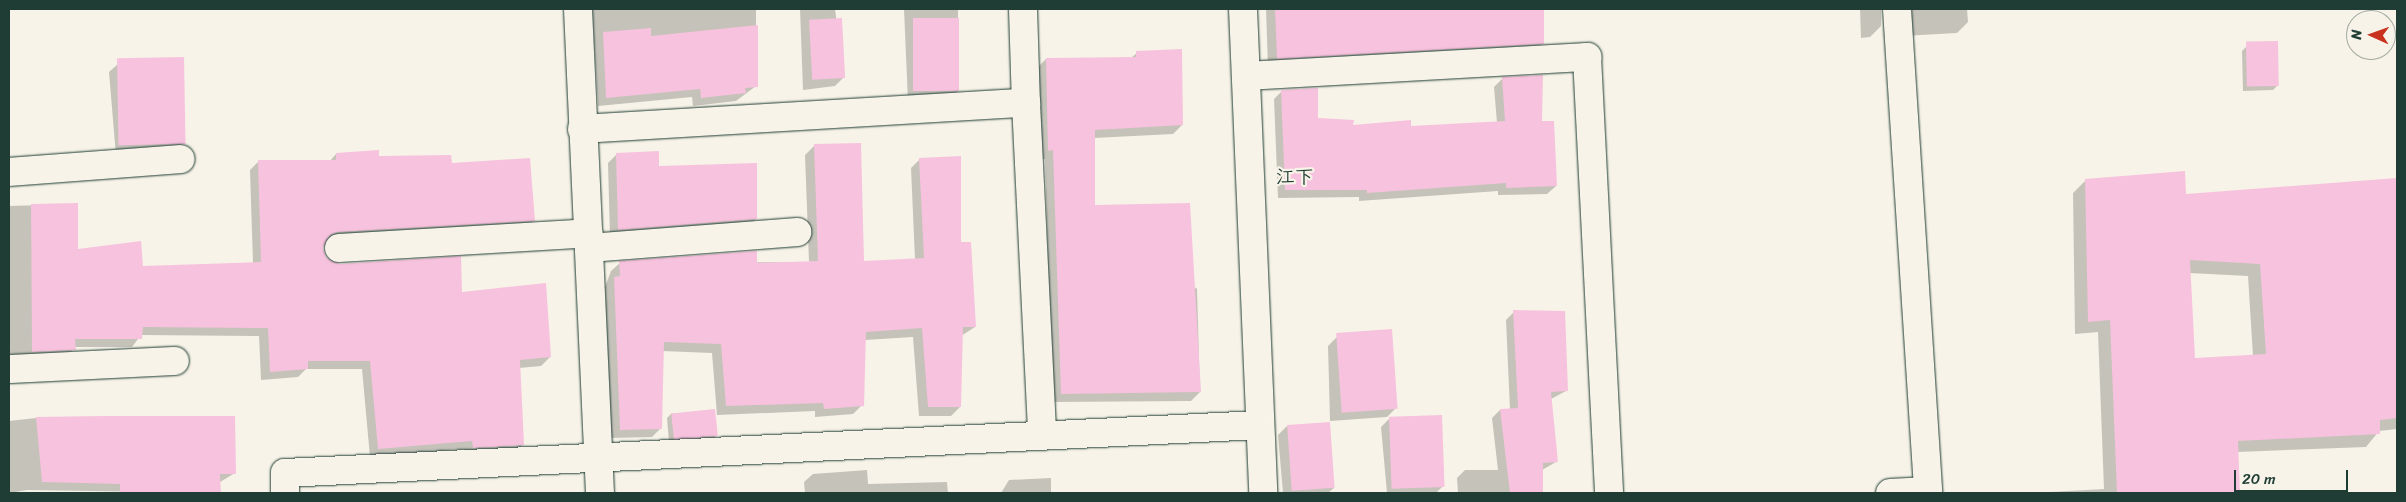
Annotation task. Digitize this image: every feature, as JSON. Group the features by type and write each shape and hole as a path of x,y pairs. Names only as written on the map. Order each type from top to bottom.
{"street":[{"path":"578,9 600,493"},
{"path":"1022,9 1042,435"},
{"path":"1243,9 1258,425 1263,493"},
{"path":"1890,493 1928,492 1897,9"},
{"path":"1246,76 1587,57 1609,493"},
{"path":"582,129 1026,103"},
{"path":"9,172 182,160"},
{"path":"340,248 797,232"},
{"path":"9,369 175,361"},
{"path":"285,493 285,473 1258,425"}],"building":[{"path":"1275,9 1544,9 1544,44 1277,59"},
{"path":"842,18 845,78 812,80 809,20"},
{"path":"913,18 959,18 959,91 913,91"},
{"path":"758,25 758,87 745,88 746,93 701,98 700,89 606,98 603,32 651,28 651,36"},
{"path":"2278,41 2279,86 2247,87 2246,42"},
{"path":"1182,49 1183,125 1095,130 1095,205 1190,203 1201,392 1061,394 1053,150 1048,151 1046,58 1136,57 1136,51"},
{"path":"184,57 186,144 119,145 117,58"},
{"path":"1543,75 1542,121 1554,121 1557,186 1506,188 1506,183 1367,193 1367,190 1285,190 1281,90 1318,88 1318,118 1354,120 1353,125 1411,120 1411,126 1505,121 1502,77"},
{"path":"861,143 864,261 924,258 919,158 961,156 961,242 971,242 976,327 963,327 961,407 928,407 922,328 866,332 864,406 824,409 823,403 726,406 721,344 664,342 662,429 620,430 614,277 620,276 619,261 757,251 757,263 818,261 814,144"},
{"path":"379,150 379,156 451,155 452,163 530,158 535,221 338,232 330,235 323,248 326,257 340,264 461,256 462,292 546,283 551,357 520,360 524,445 473,448 472,441 378,449 370,361 308,361 308,369 270,372 268,328 143,327 142,339 75,339 76,350 32,352 31,204 78,203 78,249 141,241 143,266 261,262 258,160 336,160 336,153"},
{"path":"659,151 659,166 757,163 757,219 618,230 616,153"},
{"path":"2185,171 2186,194 2397,178 2397,418 2380,420 2380,434 2238,441 2240,493 2117,493 2110,320 2088,322 2085,179","holes":["2190,260 2260,264 2266,354 2195,358"]},
{"path":"1513,310 1565,311 1568,391 1551,392 1558,462 1543,463 1543,493 1510,493 1500,409 1518,408"},
{"path":"1392,329 1398,409 1342,413 1336,333"},
{"path":"715,409 718,436 674,440 671,414"},
{"path":"1442,415 1445,487 1392,489 1389,417"},
{"path":"235,416 236,474 220,474 221,493 120,493 120,484 42,482 36,417"},
{"path":"1330,422 1335,488 1292,491 1287,425"}],"district":[{"name":"江下","path":"1295,177"}]}
